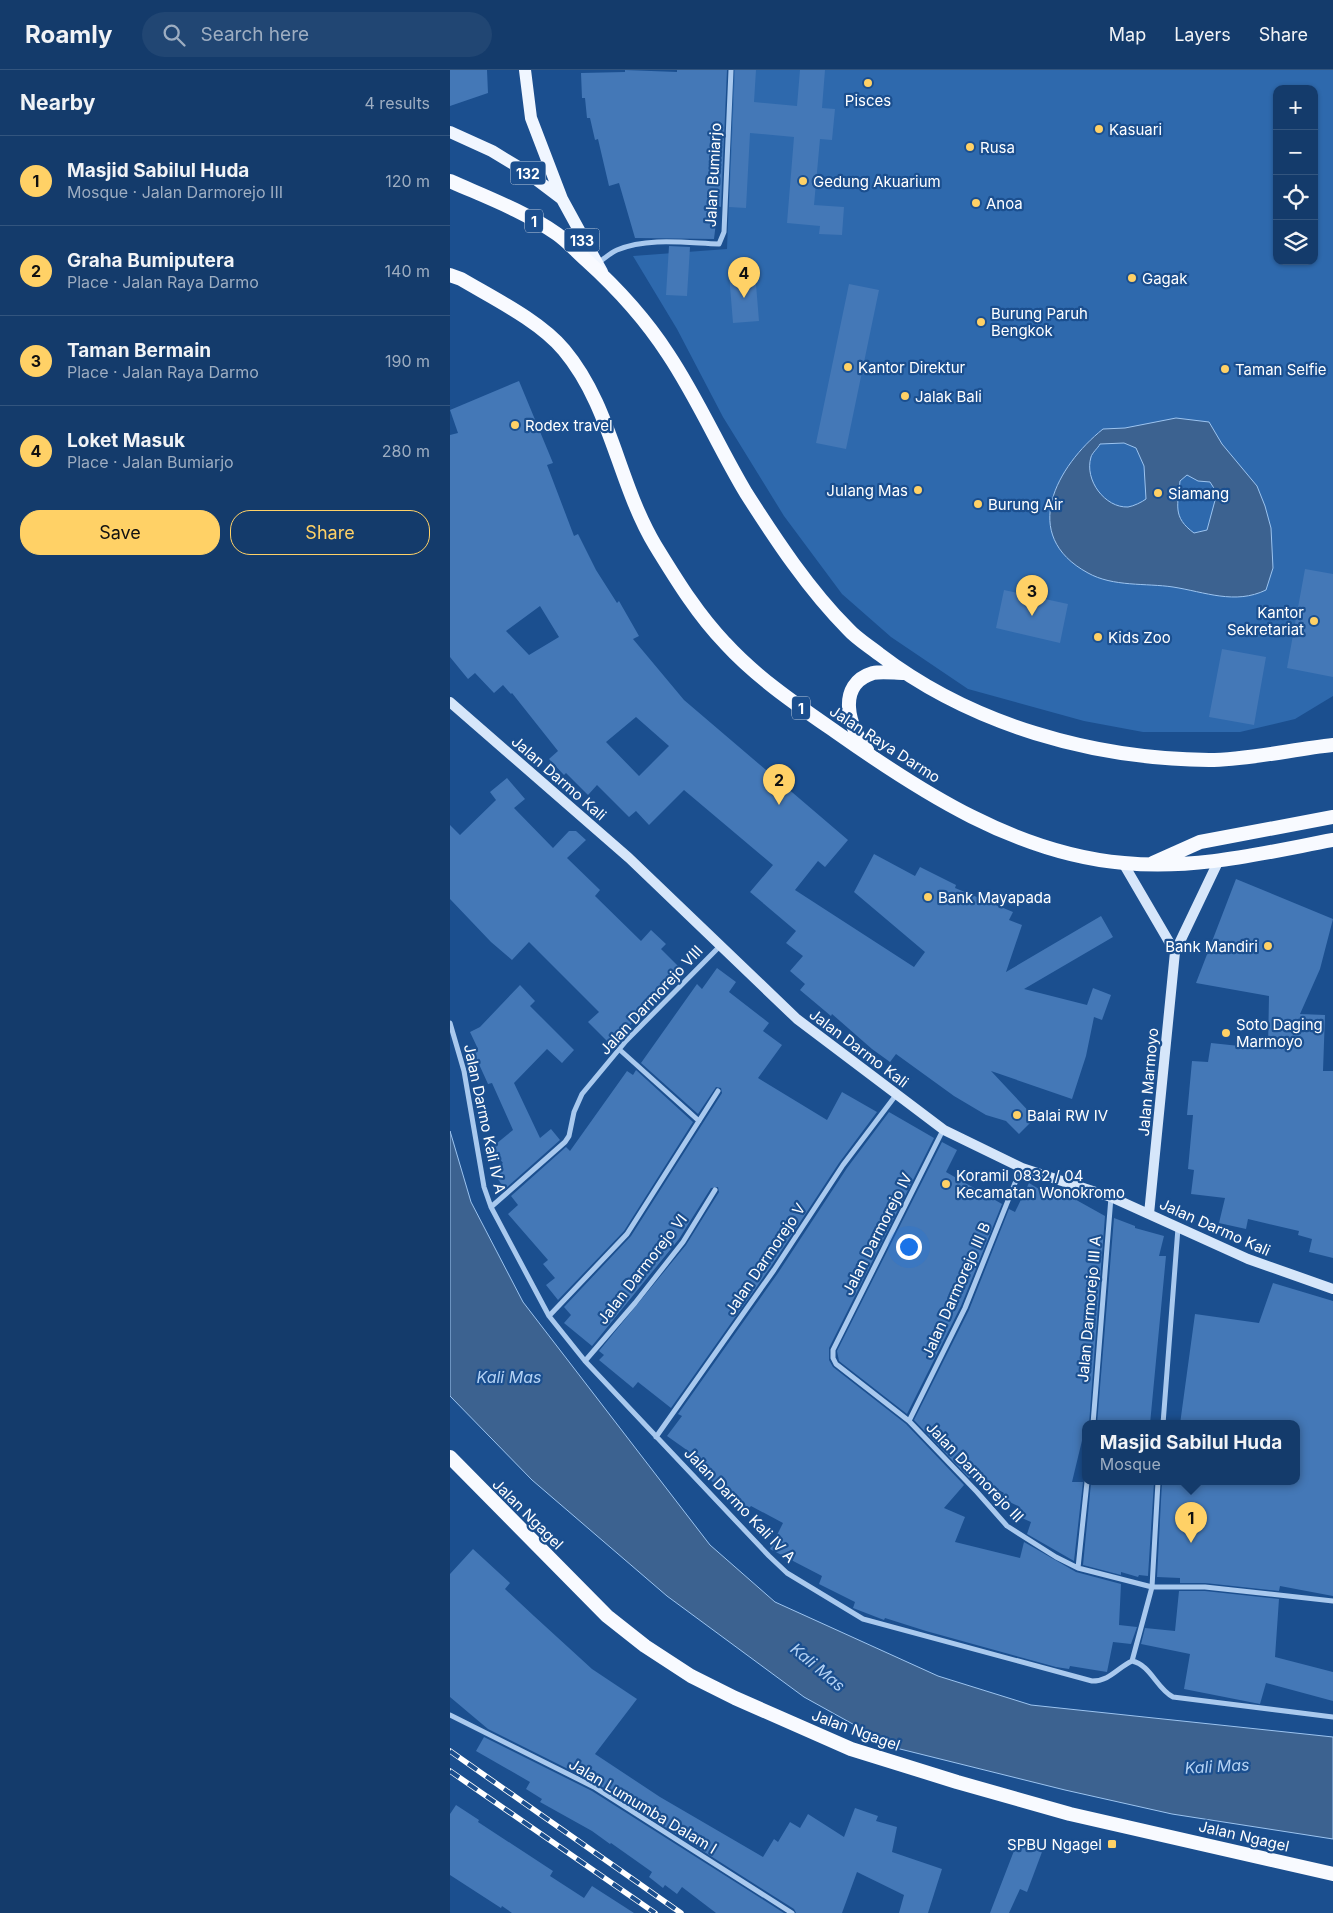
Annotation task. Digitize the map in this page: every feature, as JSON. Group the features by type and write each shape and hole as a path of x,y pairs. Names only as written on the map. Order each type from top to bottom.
{"highway":[{"name":"1","path":"450,181 511,208 557,234 606,278 636,311 668,353 748,495 776,538 812,586 849,630 904,673 936,692 1017,728 1077,745 1117,753 1156,758 1212,760 1331,746"},
{"name":"Jalan Raya Darmo","path":"450,276 461,279 524,316 562,347 580,372 594,399 639,516 697,610 724,643 758,675 795,704 875,760 970,816 1010,833 1039,845 1067,853 1123,863 1184,865 1218,862 1333,840"},
{"path":"875,760 860,742 851,724 848,710 850,692 860,679 875,673 904,673"},
{"path":"1151,864 1200,842 1333,818"},
{"name":"Jalan Ngagel","path":"450,1458 606,1616 645,1646 684,1671 736,1698 851,1749 957,1782 1070,1814 1333,1874"}],"main road":[{"name":"133","path":"525,70 531,118 562,199 606,278"},
{"name":"132","path":"450,132 492,150 526,170 562,199"},
{"name":"Jalan Darmo Kali","path":"450,702 628,858 719,947 797,1019 944,1130 1022,1168 1111,1197 1248,1259 1333,1289"},
{"name":"Jalan Marmoyo","path":"1149,1214 1175,952 1218,862"},
{"path":"1123,863 1175,952"}],"street":[{"name":"Jalan Bumiarjo","path":"597,264 616,250 633,246 655,243 719,244 724,232 731,70"},
{"name":"Jalan Darmorejo VIII","path":"491,1207 565,1142 569,1136 577,1102 626,1040 719,947"},
{"name":"Jalan Darmo Kali IV A","path":"450,1023 464,1071 481,1174 491,1207 549,1316 585,1361 787,1573 863,1619 1092,1681 1101,1681 1109,1678 1123,1665 1132,1661"},
{"path":"620,1050 700,1121"},
{"path":"549,1316 627,1234 718,1091"},
{"name":"Jalan Darmorejo V","path":"656,1437 774,1270 843,1165 896,1095"},
{"name":"Jalan Darmorejo IV","path":"833,1350 944,1130"},
{"name":"Jalan Darmorejo III B","path":"909,1422 965,1308 1022,1168"},
{"name":"Jalan Darmorejo VI","path":"585,1361 635,1304 683,1242 715,1190"},
{"name":"Jalan Darmorejo III A","path":"1093,1420 1111,1197"},
{"path":"1163,1420 1178,1228"},
{"name":"Jalan Darmorejo III","path":"833,1350 833,1358 836,1364 909,1422 1007,1526 1078,1568 1152,1587 1206,1587 1333,1601"},
{"path":"1078,1568 1087,1485"},
{"path":"1158,1485 1152,1587 1132,1661 1144,1666 1166,1693 1173,1697 1333,1718"},
{"name":"Jalan Lumumba Dalam I","path":"450,1715 594,1787 792,1913"}],"shaded area":[{"path":"734,70 1333,70 1333,696 1295,719 1240,732 1143,732 1084,721 968,689 891,637 842,594 784,516 723,417 677,329 633,256 727,249"}],"water":[{"path":"1176,418 1209,422 1222,444 1257,486 1265,506 1271,528 1273,568 1266,590 1243,597 1231,597 1173,587 1119,583 1088,573 1067,557 1054,540 1050,520 1052,501 1060,481 1071,462 1086,444 1103,429 1125,428","holes":["1124,443 1136,448 1144,466 1146,499 1128,507 1120,506 1104,498 1094,483 1090,466 1092,455 1100,444","1187,475 1198,481 1210,482 1217,493 1207,530 1194,533 1182,522 1179,516 1180,481"]},
{"name":"Kali Mas","path":"450,1131 471,1202 523,1302 710,1545 775,1602 938,1676 1031,1705 1333,1737 1333,1839 1172,1814 1065,1790 896,1748 804,1697 667,1596 532,1480 450,1396"}],"building":[{"path":"450,70 487,70 488,93 450,106"},
{"path":"625,70 677,72 677,70 727,70 721,207 718,206 714,239 635,238 619,183 609,186 598,139 595,140 590,118 587,118 585,98 582,98 581,73 625,72"},
{"path":"735,70 756,70 754,102 797,106 800,70 825,70 822,108 835,109 832,140 820,139 814,205 844,207 842,235 819,234 820,226 787,223 794,137 750,133 746,208 729,207"},
{"path":"669,246 690,247 687,296 666,295"},
{"path":"755,272 759,321 733,323 729,274"},
{"name":"Kantor Direktur","path":"849,284 879,290 846,449 816,443"},
{"path":"519,381 553,463 547,465 574,536 578,534 596,570 617,603 619,601 639,636 633,639 684,700 848,840 825,867 818,861 795,890 914,967 925,952 854,892 874,854 915,876 920,867 956,885 955,888 1013,912 1009,920 1022,925 1006,972 1101,916 1113,937 1024,989 1087,1005 1093,988 1111,995 1102,1020 1094,1017 1086,1056 1072,1099 991,1071 1035,1118 1019,1134 1006,1121 986,1115 954,1096 896,1054 890,1062 800,990 805,984 790,971 803,956 786,943 796,931 750,892 773,865 684,790 649,825 636,811 629,817 597,785 588,795 566,773 564,775 549,759 558,751 512,693 503,685 494,693 475,673 468,679 450,657 450,435 458,433 450,410","holes":["540,606 559,637 529,655 506,631","636,717 669,746 639,776 606,742"]},
{"name":"Kantor Sekretariat","path":"1305,569 1333,574 1333,677 1287,668"},
{"path":"1004,590 1068,604 1060,643 996,628"},
{"path":"1222,649 1266,657 1254,725 1209,717"},
{"path":"507,778 525,799 514,808 553,848 569,831 576,831 586,840 567,858 600,890 595,896 641,941 651,930 666,944 661,949 683,971 611,1045 588,1022 599,1012 529,942 512,960 491,942 450,899 450,825 460,835 496,800 490,792"},
{"path":"1236,879 1333,919 1320,969 1300,1014 1325,1015 1323,1071 1333,1071 1333,1258 1309,1252 1312,1239 1298,1235 1299,1231 1248,1219 1246,1229 1219,1223 1225,1198 1191,1194 1194,1170 1188,1169 1193,1115 1187,1115 1192,1061 1208,1062 1211,1043 1268,1049 1269,996 1196,983"},
{"path":"717,968 736,982 729,992 769,1023 763,1031 782,1045 758,1078 827,1120 842,1092 877,1112 839,1163 770,1268 671,1408 638,1382 633,1388 599,1360 604,1355 599,1351 686,1245 719,1192 718,1187 711,1188 679,1239 592,1346 564,1323 571,1315 564,1307 631,1236 722,1093 721,1088 716,1087 698,1114 641,1063 697,984 702,989"},
{"path":"520,985 535,1001 530,1006 574,1050 562,1063 547,1049 514,1083 540,1138 551,1129 560,1140 505,1189 492,1171 503,1163 491,1148 513,1130 492,1083 488,1084 473,1051 478,1049 470,1032 480,1027"},
{"path":"636,1070 693,1122 624,1231 558,1300 546,1285 555,1278 543,1264 548,1260 508,1214 518,1205 511,1196 566,1147 570,1151 627,1071 633,1075"},
{"path":"889,1112 934,1138 829,1348 829,1360 833,1367 906,1424 964,1485 944,1508 965,1517 955,1542 1020,1558 1024,1542 1076,1572 1121,1584 1119,1625 1137,1627 1131,1644 1113,1642 1107,1672 1070,1666 1069,1669 1056,1667 885,1618 884,1620 853,1608 855,1602 819,1584 822,1576 770,1549 783,1523 751,1506 744,1514 728,1500 730,1497 686,1459 691,1453 667,1436 682,1416 678,1414 778,1273 847,1168"},
{"path":"942,1142 957,1150 946,1172 1002,1204 961,1306 907,1414 839,1361 837,1351"},
{"path":"1029,1183 1049,1195 1053,1187 1105,1216 1089,1420 1082,1420 1082,1441 1072,1482 1082,1482 1083,1485 1074,1561 1027,1534 1031,1522 1015,1515 1018,1506 1001,1498 1004,1493 972,1475 969,1478 914,1420 969,1310 1009,1209 1015,1212"},
{"path":"1114,1218 1135,1226 1135,1228 1164,1236 1159,1256 1166,1256 1150,1420 1097,1420"},
{"path":"1273,1283 1333,1301 1333,1596 1280,1586 1279,1591 1205,1583 1180,1583 1180,1578 1157,1577 1162,1485 1300,1485 1300,1420 1181,1420 1195,1314 1259,1323"},
{"path":"1091,1485 1154,1485 1148,1576 1139,1575 1138,1577 1121,1572 1121,1575 1083,1565"},
{"path":"473,1549 510,1583 505,1589 534,1616 592,1669 637,1699 595,1754 660,1797 763,1857 774,1839 778,1842 790,1822 800,1828 808,1814 844,1837 855,1808 878,1816 876,1821 897,1827 892,1852 942,1869 928,1913 899,1913 904,1895 857,1872 842,1913 796,1913 794,1909 596,1783 488,1729 450,1697 450,1574"},
{"path":"1179,1591 1205,1591 1279,1599 1275,1657 1333,1672 1333,1701 1266,1683 1260,1704 1184,1689 1190,1654 1141,1644 1145,1628 1175,1631"},
{"path":"484,1737 592,1791 784,1913 716,1913 682,1887 677,1894 665,1885 663,1888 649,1877 652,1872 611,1843 540,1802 542,1799 526,1789 530,1782 476,1751"},
{"path":"456,1805 479,1820 478,1822 553,1871 550,1876 584,1898 592,1886 634,1913 512,1913 502,1906 501,1908 450,1875 450,1814"},
{"path":"1017,1843 1042,1852 1027,1892 1020,1889 1009,1913 990,1913"}],"railway":[{"path":"450,1751 681,1913"},
{"path":"450,1771 655,1913"}],"place":[{"name":"Pisces","path":"868,83"},
{"name":"Kasuari","path":"1099,129"},
{"name":"Rusa","path":"970,147"},
{"name":"Gedung Akuarium","path":"803,181"},
{"name":"Anoa","path":"976,203"},
{"name":"Gagak","path":"1132,278"},
{"name":"Loket Masuk","path":"744,298"},
{"name":"Burung Paruh Bengkok","path":"981,322"},
{"name":"Kantor Direktur","path":"848,367"},
{"name":"Taman Selfie","path":"1225,369"},
{"name":"Jalak Bali","path":"905,396"},
{"name":"Rodex travel","path":"515,425"},
{"name":"Julang Mas","path":"918,490"},
{"name":"Siamang","path":"1158,493"},
{"name":"Burung Air","path":"978,504"},
{"name":"Taman Bermain","path":"1032,616"},
{"name":"Kantor Sekretariat","path":"1314,621"},
{"name":"Kids Zoo","path":"1098,637"},
{"name":"Graha Bumiputera","path":"779,805"},
{"name":"Bank Mayapada","path":"928,897"},
{"name":"Bank Mandiri","path":"1268,946"},
{"name":"Soto Daging Marmoyo","path":"1226,1033"},
{"name":"Balai RW IV","path":"1017,1115"},
{"name":"Koramil 0832 / 04 Kecamatan Wonokromo","path":"946,1184"},
{"name":"Masjid Sabilul Huda","path":"1191,1543"},
{"name":"SPBU Ngagel","path":"1112,1844"}]}
